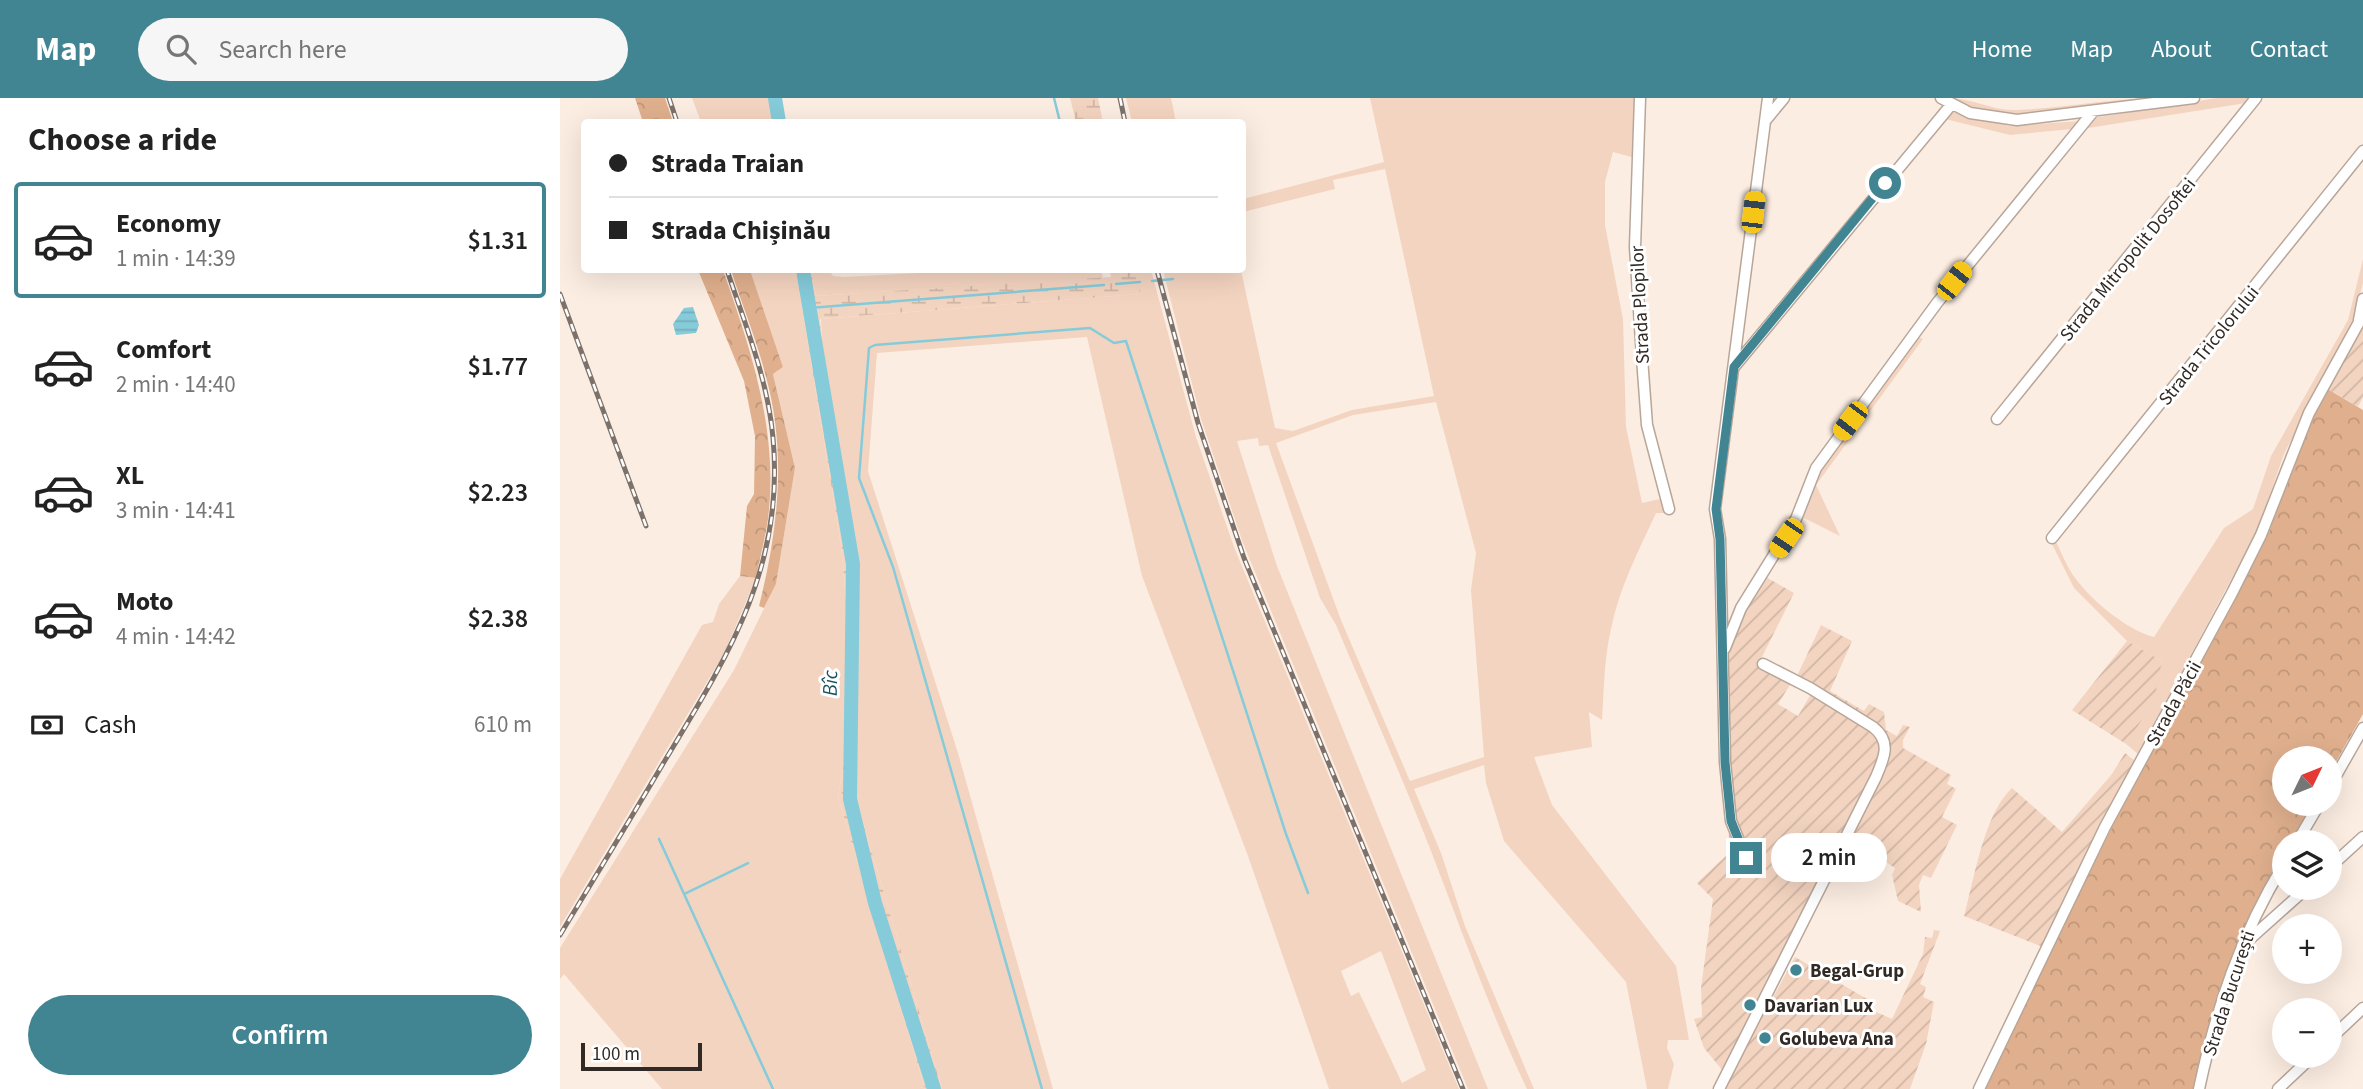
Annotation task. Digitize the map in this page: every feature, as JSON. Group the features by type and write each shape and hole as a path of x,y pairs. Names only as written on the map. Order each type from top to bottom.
{"street":[{"name":"Strada Plopilor","path":"1640,98 1635,247 1642,358 1647,425 1669,509"},
{"path":"1746,858 1731,821 1723,723 1720,539 1716,509 1768,98"},
{"path":"1765,121 1784,98"},
{"path":"1941,98 1970,113 2000,120 2033,120 2194,98"},
{"name":"Strada Mitropolit Dosoftei","path":"1997,419 2256,98"},
{"path":"1734,367 1951,105"},
{"path":"1723,651 1741,608 1796,519 1816,468 1937,303 2092,113"},
{"name":"Strada Tricolorului","path":"2052,538 2363,151"},
{"name":"Strada Păcii","path":"1979,1089 2105,827 2232,593 2260,535 2309,413 2361,318 2363,299"},
{"path":"1719,1089 1885,757 1886,744 1883,735 1874,727 1810,688 1763,664"},
{"path":"2342,765 2363,729"},
{"path":"2342,856 2363,837"},
{"name":"Strada București","path":"2199,1089 2217,1017 2241,947 2253,918 2272,885"},
{"path":"2241,947 2293,900"},
{"path":"2342,1028 2363,1008"},
{"path":"2278,1089 2300,1068"}],"green space":[{"path":"635,98 665,98 672,119 642,119"},
{"path":"692,98 769,98 772,119 700,119"},
{"path":"1070,98 1098,98 1102,119 1075,119"},
{"path":"1126,98 1171,98 1175,119 1131,119"},
{"path":"1370,98 1636,98 1635,158 1613,152 1605,182 1605,225 1623,319 1626,427 1642,503 1664,498 1666,513 1656,513 1619,599 1607,652 1602,720 1589,712 1592,747 1534,757 1552,805 1676,966 1689,1040 1668,1040 1667,1048 1674,1064 1668,1089 1647,1089 1626,982 1504,841 1486,783 1484,765 1414,789 1441,853 1465,926 1534,1089 1527,1089 1488,999 1395,763 1336,625 1320,598 1268,445 1259,446 1258,438 1237,441 1277,566 1488,1089 1468,1089 1243,543 1201,419 1164,273 1242,273 1275,428 1293,431 1352,410 1434,396 1385,169 1333,180 1335,189 1246,211 1246,198 1384,162","holes":["1436,402 1476,553 1471,590 1484,757 1410,781 1341,620 1276,443 1353,415"]},
{"path":"1948,98 2016,110 2161,98 2010,117 1976,112"},
{"path":"2217,98 2250,98 2246,103 2082,129 2093,118"},
{"path":"1952,112 2009,126 2080,121 2072,129 2010,135 1945,119"},
{"path":"2363,259 2363,283 2353,320 2284,454 2258,529 2138,754 2126,744 2157,681 2162,661 2127,641 2074,588 2052,544 2055,540 2073,575 2101,605 2133,628 2154,637 2224,528 2253,509 2271,456 2348,320"},
{"path":"699,273 724,273 752,358 765,417 769,448 769,510 756,578 740,576 747,506 754,494 755,436 744,381"},
{"path":"732,273 751,273 783,367 773,374 795,468 776,584 764,608 759,606 775,521 778,463 773,406"},
{"path":"751,273 796,273 841,545 846,601 845,755 838,797 925,1089 662,1089 564,974 560,979 560,948 734,670 776,584 795,468 773,374 783,367"},
{"path":"796,273 812,273 816,296 1111,277 1110,273 1136,273 1141,294 820,319 857,563 855,795 942,1089 925,1089 838,797 845,755 846,600 841,545"},
{"path":"812,273 831,273 833,276 844,277 918,273 1102,273 1103,278 816,296"},
{"path":"1136,273 1152,273 1196,437 1234,547 1459,1089 1329,1089 1248,856 1142,576 1087,337 877,353 868,471 958,753 1053,1089 942,1089 855,795 857,563 822,345 821,319 1140,294","holes":["1381,951 1426,1070 1402,1083 1359,992 1351,996 1341,971"]},
{"path":"2363,325 2363,397 2358,407 2326,388"},
{"path":"1916,336 1923,339 1816,485 1840,536 1802,517 1817,470"},
{"path":"2326,388 2363,410 2363,714 2342,751 2342,746 2272,746 2272,816 2306,816 2298,830 2272,830 2272,879 2249,919 2241,940 2213,1024 2196,1089 1983,1089 2112,827 2270,530 2290,469"},
{"path":"740,576 756,578 725,652 560,927 560,879 702,625 713,622 719,604"},
{"path":"1764,576 1794,593 1759,663 1791,683 1778,704 1798,716 1811,694 1880,737 1882,753 1723,1071 1704,1048 1694,1019 1702,1017 1701,988 1713,899 1697,883 1729,853 1727,650 1744,607"},
{"path":"1821,625 1852,641 1830,691 1864,711 1869,704 1884,712 1886,730 1897,736 1903,725 1910,727 1903,740 1903,748 1951,775 1947,784 1956,789 1942,817 1957,825 1931,878 1923,875 1919,885 1921,912 1898,901 1892,875 1895,868 1881,859 1877,866 1859,878 1847,872 1831,883 1836,874 1831,876 1889,760 1891,747 1885,732 1797,676"},
{"path":"2127,641 2162,661 2154,701 2126,744 2072,710"},
{"path":"2125,753 2135,761 2043,947 1964,916 1987,830 2002,799 2012,788 2062,832 2112,774"},
{"path":"1934,930 1940,931 1920,984 1926,987 1923,997 1934,1002 1926,1044 1910,1089 1723,1089 1795,957 1867,999 1865,1007 1892,1019 1923,954 1925,937 1932,938"}],"water":[{"path":"693,307 699,325 696,333 676,335 673,324 684,308"}],"waterway":[{"name":"Bîc","path":"775,98 778,119"},
{"path":"1054,98 1059,119"},
{"name":"Bîc","path":"804,273 853,564 850,799 875,903 934,1089"},
{"path":"1152,281 1173,279"},
{"path":"1116,284 1140,282"},
{"path":"809,308 1104,285"},
{"path":"1042,1089 893,567 859,478 869,348 875,345 1090,328 1114,343 1126,341 1286,834 1308,893"},
{"path":"659,839 773,1089"},
{"path":"684,894 748,863"}],"railway":[{"path":"669,98 676,119"},
{"path":"1120,98 1124,119"},
{"path":"560,935 710,685 747,609 761,569 770,528 774,485 773,438 761,374 728,273"},
{"path":"1158,273 1198,423 1244,558 1463,1089"},
{"path":"560,294 646,526"}],"place":[{"name":"Begal-Grup","path":"1796,970"},
{"name":"Davarian Lux","path":"1750,1005"},
{"name":"Golubeva Ana","path":"1765,1038"}],"route":[{"path":"1746,858 1739,835 1731,821 1725,762 1720,539 1716,509 1734,367 1819,260 1885,183"}]}
